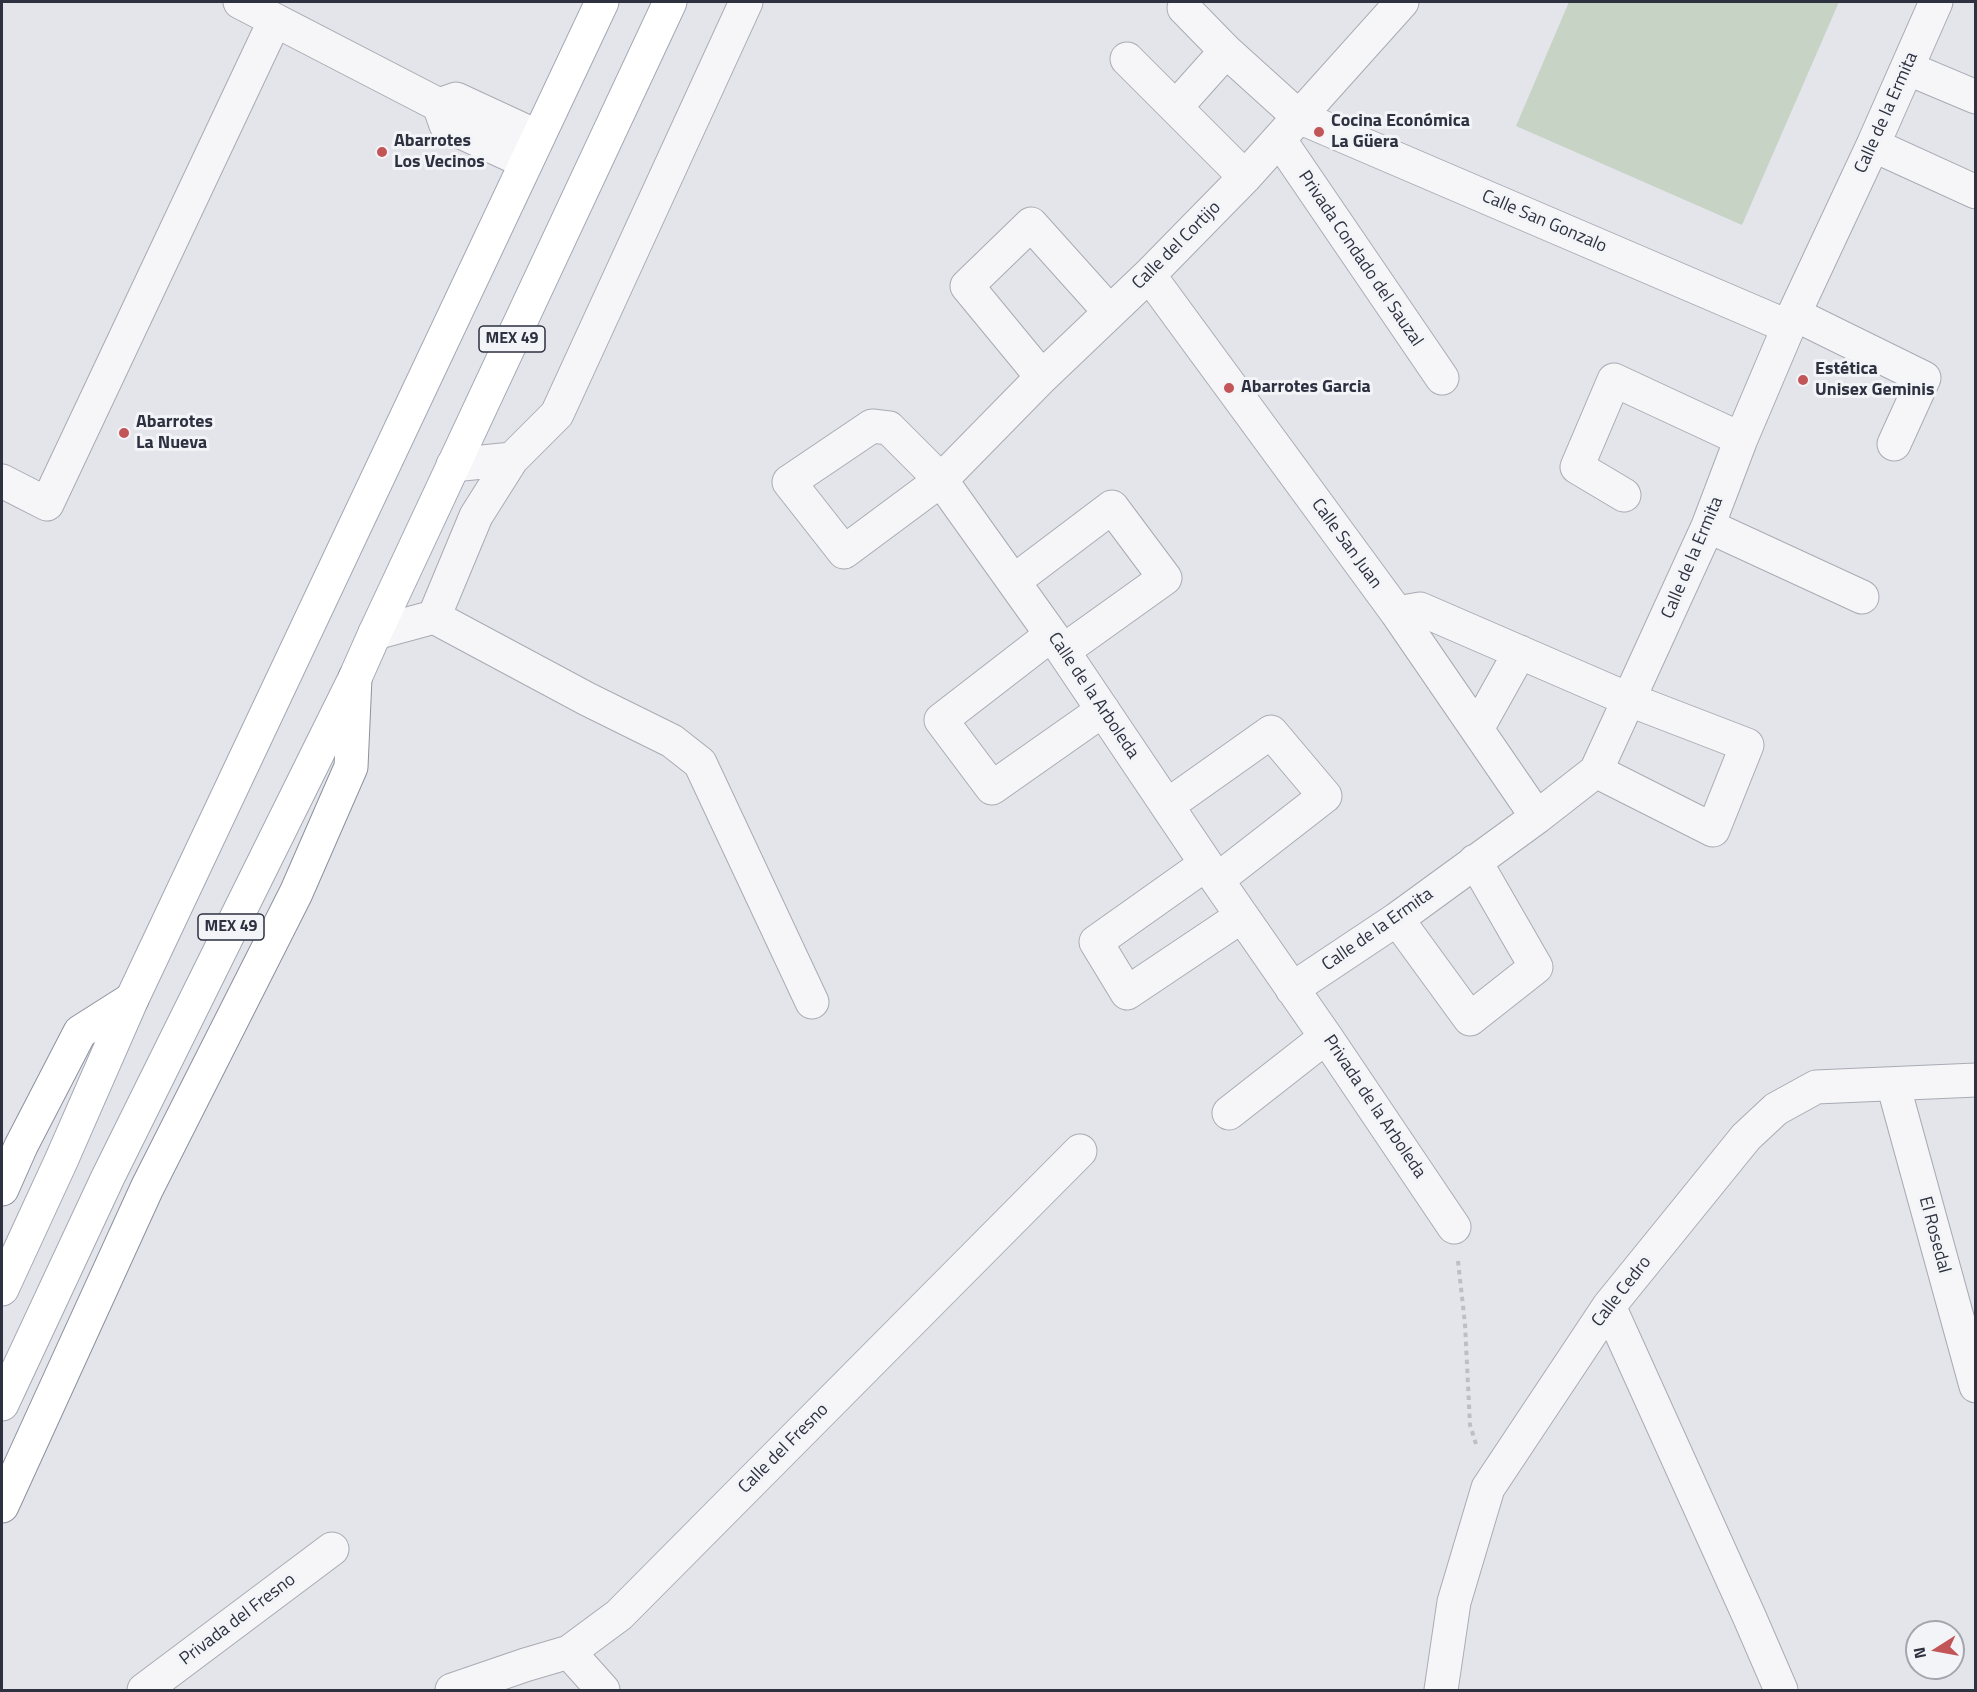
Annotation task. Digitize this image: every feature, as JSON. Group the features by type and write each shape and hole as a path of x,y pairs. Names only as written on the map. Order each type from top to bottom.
{"main road":[{"name":"MEX 49","path":"2,1289 132,999 602,2"},
{"name":"MEX 49","path":"2,1404 108,1177 355,678 670,2"},
{"path":"2,1506 147,1188 296,893 351,767 355,678"},
{"path":"2,1189 21,1146 80,1032 132,999"}],"street":[{"path":"240,2 439,105 446,125 469,121 532,150"},
{"path":"434,617 476,516 512,459 557,414 746,2"},
{"name":"Calle del Cortijo","path":"872,426 789,482 844,552 941,480 1042,377 1149,275 1245,177 1402,2"},
{"name":"Calle de la Ermita","path":"1292,989 1397,919 1596,771 1708,526 1741,439 1791,320 1873,145 1936,2"},
{"path":"1184,8 1226,51 1289,128"},
{"path":"2,481 47,504 275,20"},
{"path":"1176,107 1226,51"},
{"path":"1127,59 1245,177"},
{"path":"1907,68 1976,97"},
{"name":"Calle San Gonzalo","path":"1289,128 1791,320 1924,378 1894,444"},
{"name":"Privada Condado del Sauzal","path":"1289,128 1442,378"},
{"path":"1873,145 1976,192"},
{"path":"1042,377 967,286 1031,224 1110,312"},
{"name":"Calle San Juan","path":"1149,275 1397,613 1537,817"},
{"path":"1624,495 1577,467 1614,380 1741,439"},
{"name":"Calle de la Arboleda","path":"872,426 889,428 941,480 1057,643 1292,989"},
{"path":"453,465 512,459"},
{"path":"1014,581 1112,507 1165,578 1057,643 941,720 992,788 1103,710"},
{"path":"1708,526 1862,597"},
{"path":"1397,613 1419,609 1630,700 1747,745 1713,830 1596,771"},
{"path":"375,633 434,617 587,699 672,741 700,763 812,1002"},
{"path":"1477,729 1520,652"},
{"path":"1168,805 1271,732 1325,796 1211,872 1096,942 1127,993 1242,916"},
{"path":"1397,919 1470,1018 1536,967 1474,861"},
{"name":"Privada de la Arboleda","path":"1292,989 1454,1227"},
{"path":"1229,1113 1326,1036"},
{"name":"Calle Cedro","path":"1441,1690 1454,1602 1488,1488 1609,1306 1746,1137 1776,1108 1816,1087 1976,1080"},
{"name":"El Rosedal","path":"1893,1084 1976,1386"},
{"name":"Calle del Fresno","path":"452,1690 569,1652 619,1615 1080,1151"},
{"path":"1609,1306 1781,1690"},
{"name":"Privada del Fresno","path":"144,1690 332,1550"},
{"path":"569,1652 603,1690"}],"path":[{"path":"1454,1227 1465,1324 1470,1425 1488,1488"}],"green space":[{"path":"1569,2 1839,2 1742,225 1516,126"}],"place":[{"name":"Cocina Económica La Güera","path":"1319,132"},
{"name":"Abarrotes Los Vecinos","path":"382,152"},
{"name":"Estética Unisex Geminis","path":"1803,380"},
{"name":"Abarrotes Garcia","path":"1229,388"},
{"name":"Abarrotes La Nueva","path":"124,433"}]}
